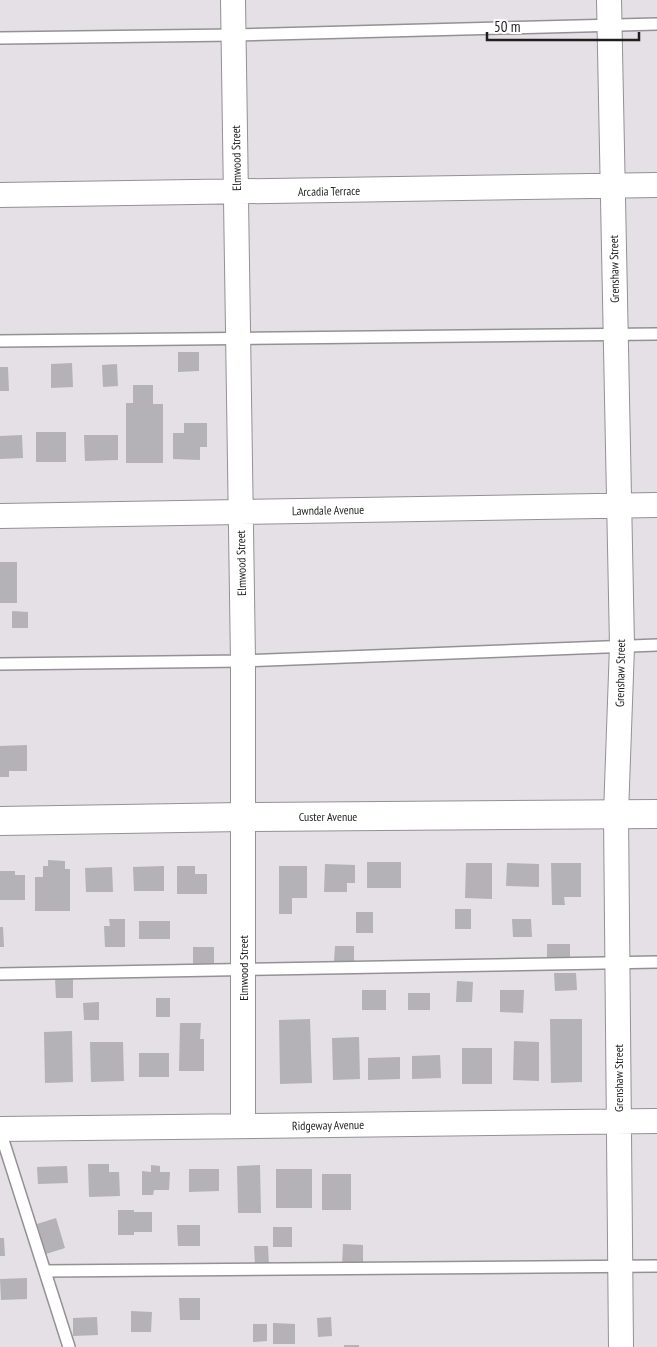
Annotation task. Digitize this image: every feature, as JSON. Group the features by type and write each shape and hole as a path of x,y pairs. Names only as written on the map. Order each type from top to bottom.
{"street":[{"name":"Elmwood Street","path":"233,0 243,661 243,1126"},
{"name":"Grenshaw Street","path":"609,0 622,646 616,814 621,1347"},
{"name":"Arcadia Terrace","path":"0,195 657,185"},
{"name":"Lawndale Avenue","path":"0,516 657,505"},
{"name":"Custer Avenue","path":"0,821 657,814"},
{"name":"Ridgeway Avenue","path":"0,1130 657,1121"}],"lane":[{"path":"0,38 234,35 657,24"},
{"path":"0,341 657,334"},
{"path":"0,664 243,661 657,645"},
{"path":"0,974 657,962"},
{"path":"0,1130 69,1347"},
{"path":"45,1271 657,1266"}],"building":[{"path":"178,352 199,352 199,371 178,372"},
{"path":"72,363 73,387 51,388 51,364"},
{"path":"117,364 118,386 103,387 102,365"},
{"path":"0,367 8,367 9,391 0,391"},
{"path":"133,385 153,385 153,404 163,404 163,463 126,463 126,403 133,403"},
{"path":"184,423 207,423 207,447 200,447 200,460 173,459 173,433 184,433"},
{"path":"36,432 66,432 66,462 36,462"},
{"path":"22,435 23,458 0,459 0,436"},
{"path":"84,435 118,435 118,460 85,461"},
{"path":"0,562 17,562 17,603 0,603"},
{"path":"12,611 28,612 28,628 12,628"},
{"path":"27,745 27,771 9,771 9,777 0,777 0,746"},
{"path":"48,860 65,861 65,869 70,869 70,911 35,911 35,877 43,877 43,866 48,866"},
{"path":"367,862 401,862 401,888 367,888"},
{"path":"466,863 492,863 492,899 465,898"},
{"path":"507,863 539,864 539,887 506,886"},
{"path":"551,863 581,863 581,897 564,897 565,905 552,905"},
{"path":"325,864 355,865 355,883 347,883 347,892 324,892"},
{"path":"164,866 164,891 134,891 133,867"},
{"path":"177,866 195,866 195,874 207,874 207,894 177,894"},
{"path":"279,866 307,866 307,898 292,898 292,914 279,914"},
{"path":"112,867 113,892 86,892 85,868"},
{"path":"0,871 15,871 15,875 25,875 25,900 0,900"},
{"path":"455,909 471,909 471,929 455,929"},
{"path":"356,912 373,912 373,933 356,933"},
{"path":"109,919 125,919 125,947 105,947 104,926 110,926"},
{"path":"512,919 531,919 532,937 513,937"},
{"path":"139,921 170,921 170,939 139,939"},
{"path":"0,927 3,927 4,947 0,947"},
{"path":"547,944 570,944 570,958 547,959"},
{"path":"335,946 354,946 354,961 334,961"},
{"path":"193,947 214,947 214,965 193,965"},
{"path":"554,973 576,973 577,990 555,991"},
{"path":"55,979 73,979 73,998 56,998"},
{"path":"457,981 473,982 472,1002 456,1002"},
{"path":"362,990 386,990 386,1010 362,1010"},
{"path":"500,990 524,990 523,1013 500,1012"},
{"path":"408,993 430,993 430,1010 408,1010"},
{"path":"156,998 170,998 170,1017 156,1017"},
{"path":"99,1002 99,1020 84,1020 83,1003"},
{"path":"310,1019 312,1083 280,1084 279,1020"},
{"path":"550,1019 582,1019 582,1082 551,1083"},
{"path":"180,1023 201,1023 200,1039 204,1039 204,1071 179,1071"},
{"path":"72,1031 73,1082 45,1083 44,1032"},
{"path":"359,1037 360,1079 333,1080 332,1038"},
{"path":"514,1041 539,1042 539,1081 513,1080"},
{"path":"90,1042 123,1042 124,1081 91,1082"},
{"path":"462,1048 492,1048 492,1084 462,1084"},
{"path":"139,1053 169,1053 169,1077 139,1077"},
{"path":"440,1055 441,1078 412,1079 412,1056"},
{"path":"400,1057 400,1079 368,1080 368,1058"},
{"path":"88,1164 109,1164 109,1172 119,1172 120,1196 89,1197"},
{"path":"151,1165 160,1166 160,1172 170,1172 169,1190 154,1190 153,1195 142,1195 142,1171 151,1172"},
{"path":"260,1165 261,1213 238,1213 237,1166"},
{"path":"67,1166 68,1183 38,1184 37,1167"},
{"path":"189,1169 219,1169 219,1191 189,1192"},
{"path":"276,1169 312,1169 312,1208 276,1208"},
{"path":"322,1174 351,1174 351,1210 322,1210"},
{"path":"118,1210 152,1212 152,1232 134,1232 134,1235 118,1235"},
{"path":"56,1218 65,1248 46,1254 37,1224"},
{"path":"177,1225 200,1225 200,1246 178,1246"},
{"path":"273,1227 292,1227 292,1247 273,1247"},
{"path":"0,1238 4,1238 5,1256 0,1256"},
{"path":"343,1244 363,1245 363,1266 342,1266"},
{"path":"254,1246 268,1246 269,1266 255,1266"},
{"path":"27,1278 27,1299 1,1300 0,1279"},
{"path":"179,1298 200,1298 200,1320 180,1320"},
{"path":"131,1311 152,1312 151,1332 131,1332"},
{"path":"97,1317 98,1335 73,1336 73,1318"},
{"path":"331,1317 332,1336 318,1337 317,1318"},
{"path":"273,1323 295,1324 295,1344 273,1344"},
{"path":"253,1324 267,1324 267,1341 253,1342"},
{"path":"344,1345 359,1345 359,1347 344,1347"}]}
